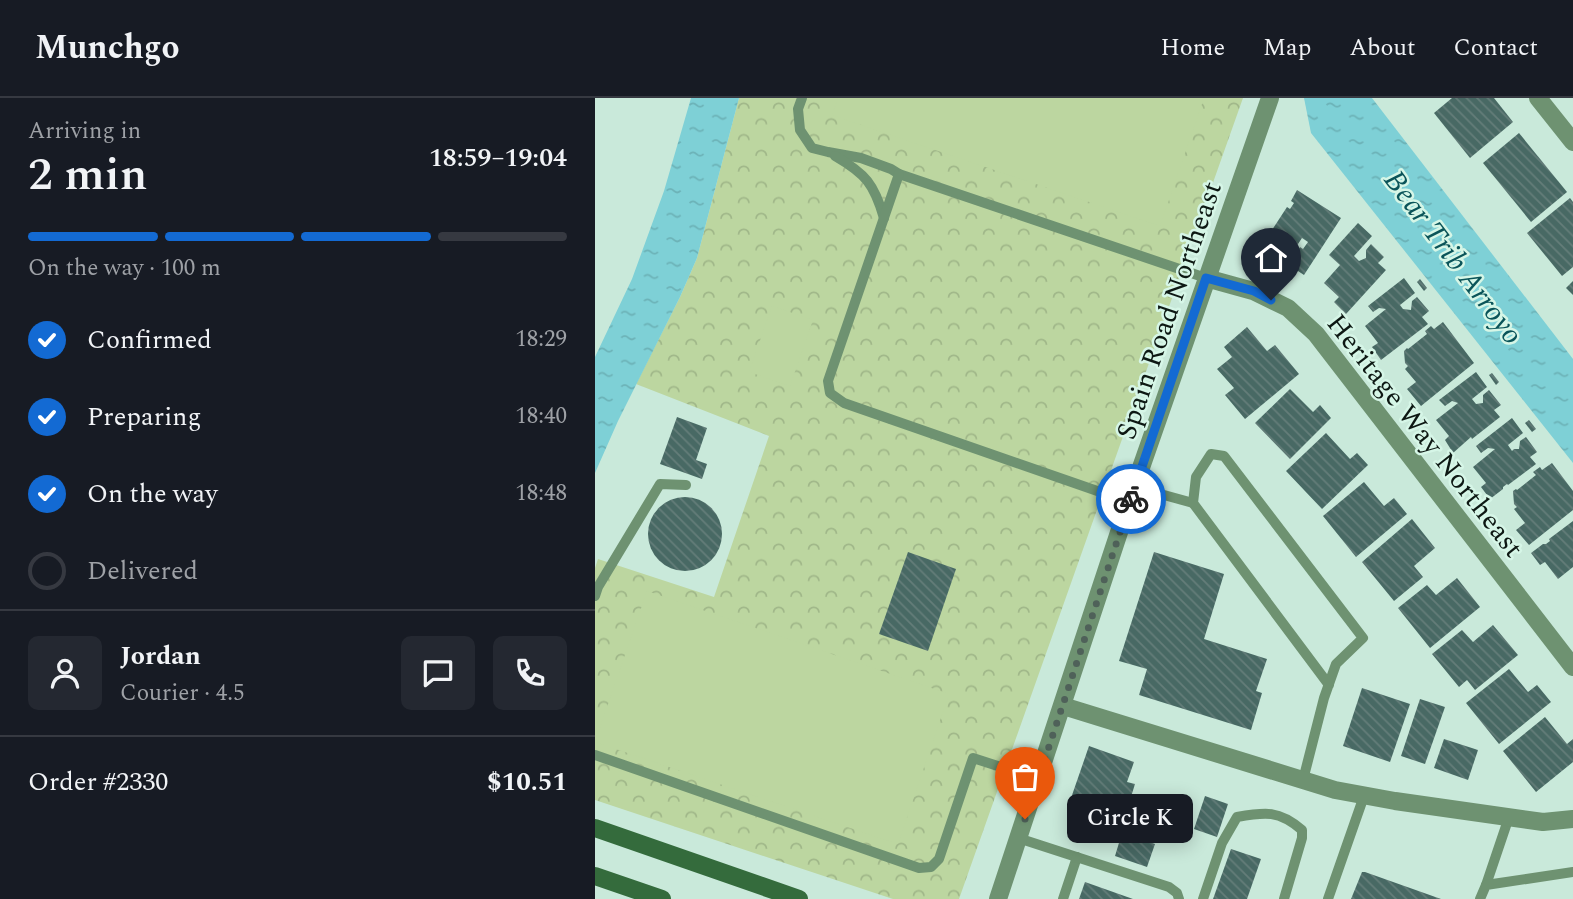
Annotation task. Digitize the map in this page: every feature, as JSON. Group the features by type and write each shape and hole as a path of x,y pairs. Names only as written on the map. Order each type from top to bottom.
{"main road":[{"path":"595,828 799,899"},
{"path":"595,876 662,899"}],"street":[{"name":"Spain Road Northeast","path":"998,899 1132,494 1270,98"},
{"path":"1538,98 1573,142"},
{"name":"Heritage Way Northeast","path":"1206,278 1254,291 1288,308 1316,334 1573,667"},
{"path":"1063,706 1335,790 1543,822 1573,819"}],"lane":[{"path":"802,98 798,109 800,130 813,148 861,158 899,174 1206,278"},
{"path":"828,152 853,167 871,183 884,219"},
{"path":"899,174 828,381 830,393 844,403 1132,494 1193,503"},
{"path":"1303,780 1336,664 1363,638 1224,456 1211,454 1196,477 1193,503 1329,685"},
{"path":"595,596 660,484 686,485"},
{"path":"595,755 919,868 931,867 939,859 973,758 1038,779"},
{"path":"1328,899 1364,796"},
{"path":"1203,899 1222,843 1237,817 1261,813 1284,817 1302,830 1303,838 1284,899"},
{"path":"1481,899 1509,817"},
{"path":"1019,838 1169,887 1177,893 1179,899"},
{"path":"1063,899 1077,857"},
{"path":"1486,885 1573,872"}],"green space":[{"path":"739,98 1243,98 959,899 893,899 595,800 595,568 598,559 714,597 769,436 636,384 697,258"},
{"path":"838,98 1204,98 1160,226 832,115"},
{"path":"772,306 813,320 790,386 749,372"},
{"path":"647,591 949,694 898,844 595,742"}],"water":[{"path":"691,98 739,98 697,258 595,473 595,357 632,279 664,191"},
{"name":"Bear Trib Arroyo","path":"1304,98 1372,98 1573,359 1573,463 1311,133"}],"building":[{"path":"1452,98 1494,98 1513,122 1470,158 1434,113"},
{"path":"1519,133 1567,192 1531,222 1483,163"},
{"path":"1297,190 1341,218 1304,275 1289,265 1300,247 1303,249 1308,242 1302,238 1292,253 1280,246 1282,242 1272,230 1287,207 1290,209 1294,203 1291,201"},
{"path":"1570,198 1573,202 1573,267 1562,276 1527,233"},
{"path":"1358,223 1372,236 1354,256 1359,261 1366,258 1366,250 1371,244 1384,257 1378,263 1386,270 1346,314 1334,302 1339,297 1324,283 1340,265 1329,255"},
{"path":"1404,278 1415,293 1400,305 1403,309 1411,310 1412,301 1417,297 1429,311 1422,317 1428,324 1381,360 1372,347 1378,343 1365,326 1386,309 1379,308 1373,312 1368,306"},
{"path":"1420,279 1427,288 1424,291 1417,282"},
{"path":"1573,281 1573,295 1566,288"},
{"path":"1443,322 1474,363 1421,406 1407,389 1416,382 1405,369 1408,366 1405,363 1404,351 1427,334 1425,331 1431,326 1434,329"},
{"path":"1247,327 1267,351 1275,345 1299,374 1245,419 1225,395 1234,388 1217,369 1232,357 1224,347"},
{"path":"1476,372 1487,387 1472,399 1476,404 1483,403 1483,395 1489,390 1501,405 1494,410 1500,417 1453,453 1445,440 1449,436 1436,420 1458,403 1452,401 1445,406 1439,400"},
{"path":"1492,373 1499,382 1496,385 1489,375"},
{"path":"1290,389 1313,412 1320,405 1331,418 1290,459 1255,423"},
{"path":"677,417 707,428 696,460 707,464 702,479 660,464"},
{"path":"1512,418 1523,433 1508,445 1512,451 1519,449 1520,441 1526,437 1537,452 1530,457 1536,464 1490,499 1481,487 1486,483 1473,467 1495,449 1488,448 1481,453 1476,446"},
{"path":"1529,420 1536,429 1532,432 1525,423"},
{"path":"1326,433 1350,459 1357,453 1368,465 1322,509 1286,471"},
{"path":"1552,463 1573,491 1573,510 1529,545 1516,530 1525,523 1514,509 1517,507 1514,504 1513,491 1536,475 1533,472"},
{"path":"1364,482 1384,506 1394,498 1407,514 1356,557 1323,516"},
{"path":"678,497 692,497 706,503 716,513 722,534 716,555 706,565 692,571 678,571 664,565 654,555 648,541 648,527 654,513 664,503"},
{"path":"1412,519 1435,548 1414,566 1423,577 1394,601 1362,562"},
{"path":"1573,521 1573,567 1558,579 1545,562 1540,565 1531,553"},
{"path":"908,552 956,569 928,651 879,634"},
{"path":"1154,552 1224,574 1204,639 1267,659 1256,691 1262,693 1251,730 1139,695 1147,669 1119,661"},
{"path":"1457,578 1480,607 1430,648 1398,608 1427,585 1436,595"},
{"path":"1493,625 1518,655 1475,690 1467,680 1459,687 1432,654 1462,630 1473,642"},
{"path":"1509,669 1528,692 1537,685 1551,702 1499,744 1466,703"},
{"path":"1362,688 1410,704 1390,762 1343,746"},
{"path":"1420,699 1445,707 1425,764 1401,756"},
{"path":"1545,717 1567,744 1573,739 1573,762 1536,792 1503,751"},
{"path":"1444,739 1478,750 1468,780 1434,768"},
{"path":"1089,746 1134,762 1127,782 1135,784 1130,800 1122,797 1115,817 1070,801"},
{"path":"1205,796 1228,804 1217,837 1194,829"},
{"path":"1122,833 1155,844 1147,867 1115,856"},
{"path":"1231,849 1261,859 1247,899 1213,899"},
{"path":"1362,872 1365,872 1441,899 1351,899"},
{"path":"1085,882 1133,899 1079,899"}],"way so far":[{"path":"1025,819 1131,499"}],"place":[{"name":"Circle K","path":"1025,819"}],"route":[{"path":"1131,499 1206,278 1254,291 1271,300"}]}
